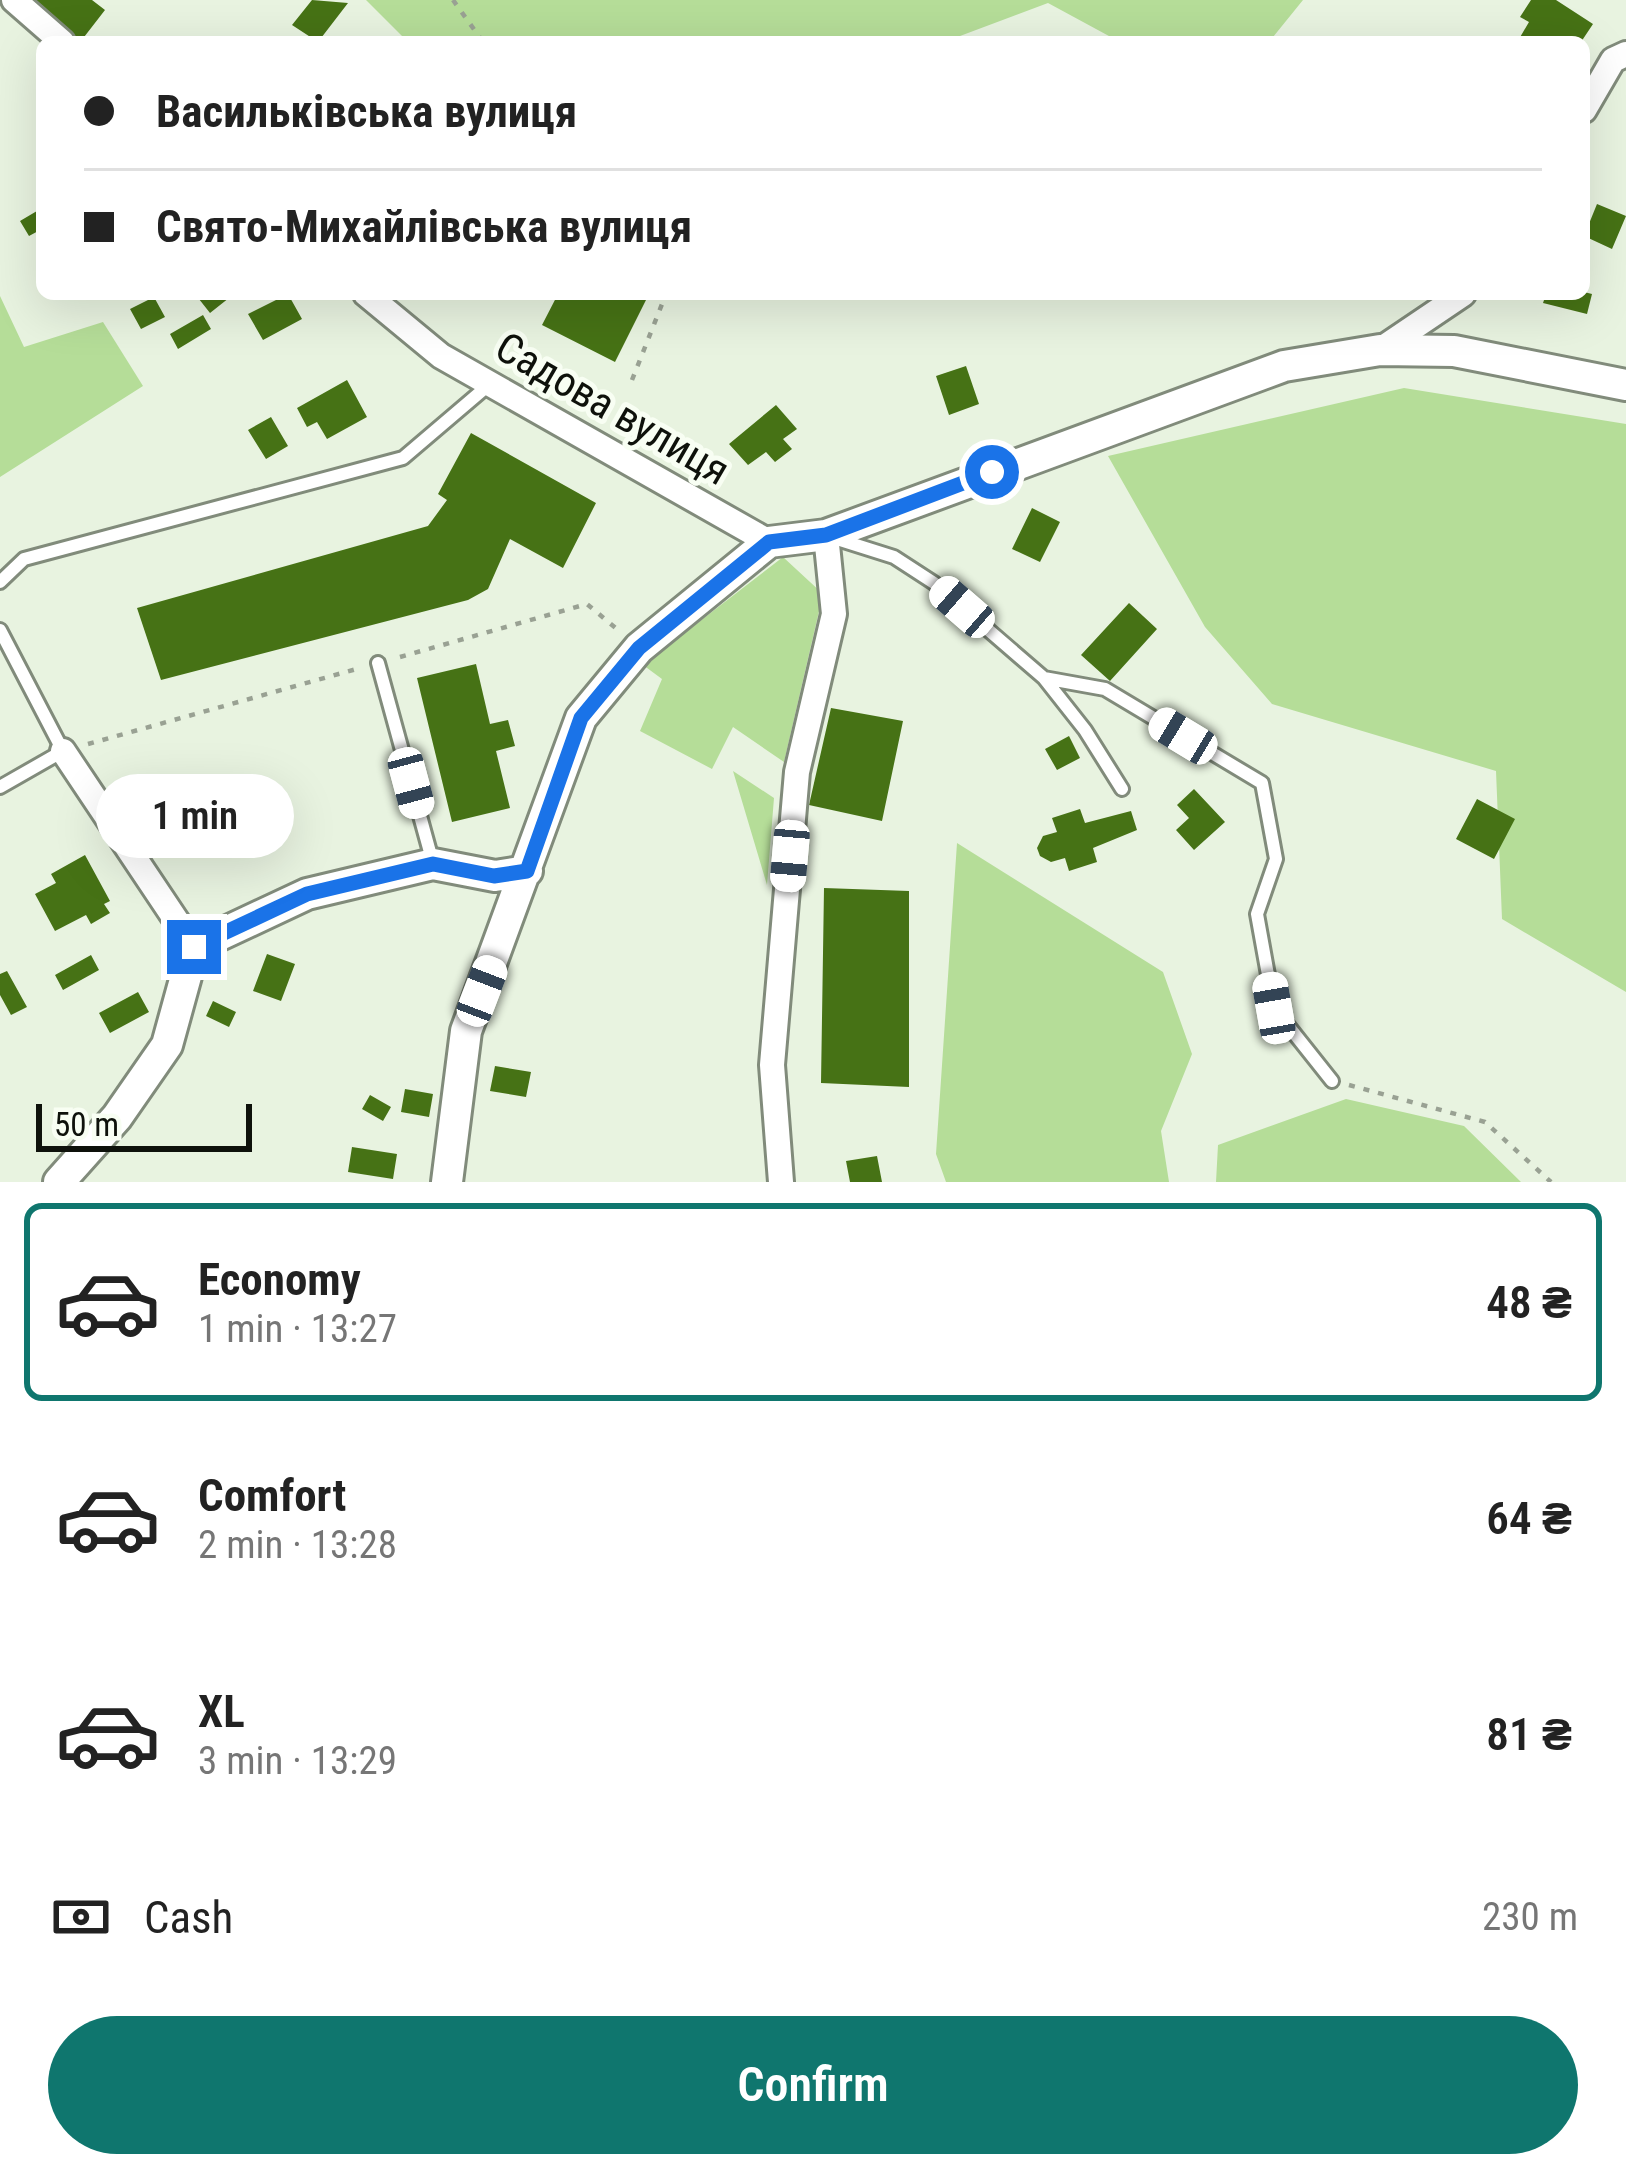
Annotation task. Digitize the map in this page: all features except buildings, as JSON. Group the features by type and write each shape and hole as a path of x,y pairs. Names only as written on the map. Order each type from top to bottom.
{"street":[{"path":"14,0 55,36"},
{"path":"1590,99 1612,60 1626,54"},
{"name":"Садова вулиця","path":"373,300 440,356 769,542"},
{"path":"1380,350 1454,300"},
{"path":"447,1182 466,1031 581,718 639,648 769,542 826,535 1284,367 1380,350 1454,351 1626,385"},
{"path":"781,1182 772,1065 797,772 834,614 826,535"},
{"path":"59,1182 117,1117 167,1046 194,947 63,751"},
{"path":"194,947 307,894 433,864 494,876 527,871"}],"lane":[{"path":"0,582 24,559 403,458 492,382"},
{"path":"826,535 894,557 934,583 1044,678 1085,730 1122,789"},
{"path":"0,630 63,751 0,787"},
{"path":"377,663 433,864"},
{"path":"1044,678 1105,689 1262,783 1276,859 1258,914 1274,1008 1332,1081"}],"path":[{"path":"453,0 479,36"},
{"path":"632,380 664,300"},
{"path":"63,751 587,604 639,648"},
{"path":"1332,1081 1485,1122 1551,1182"}],"green space":[{"path":"366,0 1303,0 1274,36 1109,36 1048,3 960,36 402,36"},
{"path":"0,296 24,347 103,322 143,386 0,477"},
{"path":"1404,388 1626,424 1626,992 1502,919 1496,771 1272,704 1205,627 1108,456"},
{"path":"783,557 823,594 784,762 733,727 712,769 640,731 662,679 643,665"},
{"path":"733,771 774,798 767,885"},
{"path":"957,843 1163,972 1192,1054 1161,1131 1169,1182 946,1182 936,1154"},
{"path":"1346,1099 1464,1126 1521,1182 1216,1182 1218,1145"}],"route":[{"path":"194,947 307,894 433,864 494,876 527,871 581,718 639,648 769,542 826,535 992,472"}]}
